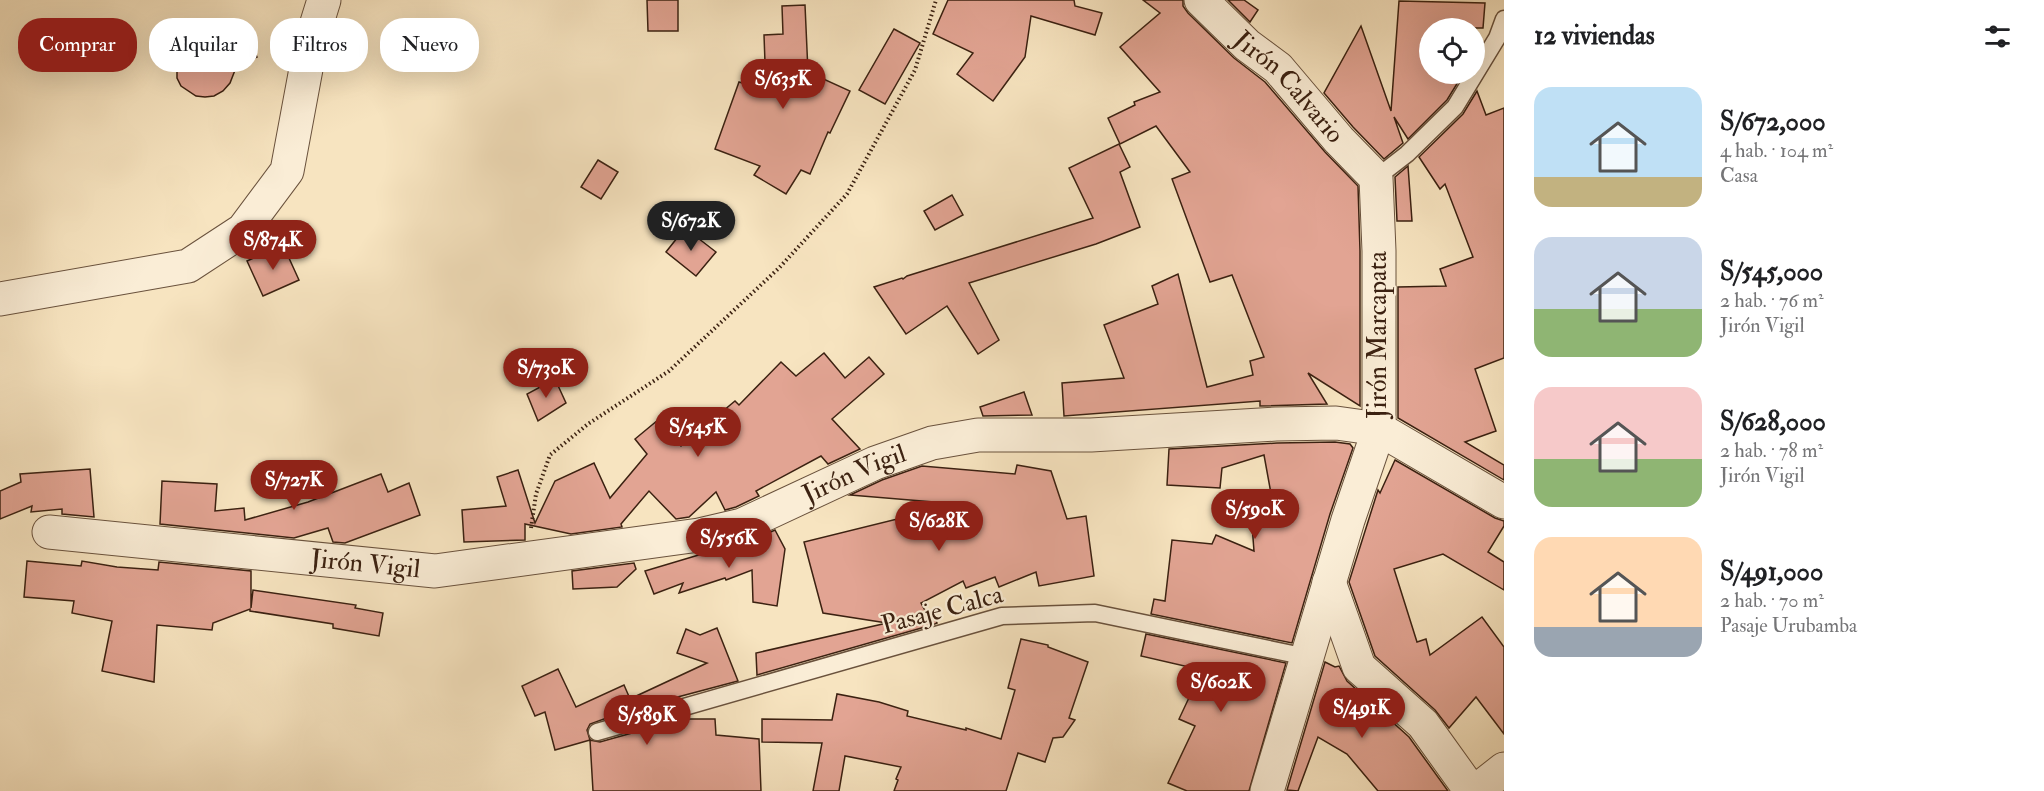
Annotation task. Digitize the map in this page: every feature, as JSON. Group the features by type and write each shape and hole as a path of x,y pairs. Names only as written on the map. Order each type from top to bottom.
{"street":[{"path":"0,299 188,266 243,230 287,171 311,42 324,0"},
{"name":"Jirón Calvario","path":"1200,0 1247,45 1278,68 1339,140 1376,178"},
{"name":"Jirón Marcapata","path":"1267,791 1329,582 1379,429 1376,178"},
{"name":"Jirón Vigil","path":"49,532 435,571 699,535 742,525 875,463 932,443 978,435 1091,435 1276,424 1336,423 1379,429 1504,502"},
{"path":"1329,582 1359,667 1423,724 1471,791"},
{"path":"1476,791 1504,769"}],"lane":[{"path":"1376,178 1407,154 1455,107 1497,38 1504,19"},
{"name":"Pasaje Calca","path":"597,732 1002,616 1095,614 1307,657"}],"path":[{"path":"526,559 536,494 550,455 588,423 669,371 779,268 847,194 915,70 936,0"}],"building":[{"path":"647,0 678,0 678,31 648,31"},
{"path":"948,0 1074,0 1075,6 1102,13 1095,35 1031,16 1025,57 993,101 957,74 973,53 933,34"},
{"path":"1143,0 1183,0 1183,6 1188,13 1234,58 1265,82 1325,152 1358,186 1360,406 1308,373 1327,404 1260,406 1260,401 1064,416 1062,383 1124,378 1104,325 1158,304 1152,286 1178,274 1207,387 1253,375 1250,361 1264,357 1232,275 1210,282 1172,179 1190,172 1156,126 1120,144 1108,118 1135,105 1134,102 1160,92 1120,47 1160,13"},
{"path":"1228,0 1244,0 1258,10 1250,22"},
{"path":"1399,1 1485,3 1484,18 1419,18 1419,84 1457,84 1447,100 1408,139 1394,117 1403,143 1384,159 1324,93 1361,26 1391,111"},
{"path":"805,5 808,72 850,91 830,133 828,132 810,174 801,170 786,194 754,175 760,166 715,149 739,82 766,90 764,35 783,34 782,6"},
{"path":"894,29 920,43 885,104 859,90"},
{"path":"177,72 234,72 230,83 223,91 214,96 205,97 196,96 181,86"},
{"path":"1477,91 1486,115 1504,108 1504,358 1475,369 1496,431 1465,442 1504,465 1504,480 1398,418 1398,287 1446,286 1440,269 1473,257 1445,184 1440,189 1419,157 1463,114"},
{"path":"1119,144 1130,167 1120,172 1140,227 1096,244 969,283 999,340 978,354 947,306 906,334 874,287 1093,218 1069,168"},
{"path":"598,160 618,172 601,199 581,187"},
{"path":"1408,166 1412,221 1397,221 1395,177"},
{"path":"952,195 963,215 935,230 924,211"},
{"path":"685,228 716,252 696,276 666,252"},
{"path":"283,245 299,280 263,296 247,261"},
{"path":"824,353 845,378 869,357 884,374 832,419 860,449 828,464 821,456 756,491 759,496 725,510 716,492 689,517 676,519 649,491 621,524 622,527 571,534 525,524 525,540 464,542 462,510 506,506 497,477 518,470 535,523 555,481 594,463 610,498 647,454 635,439 658,420 681,446 735,401 739,405 781,362 796,376"},
{"path":"555,379 566,403 538,421 527,394"},
{"path":"1024,392 1032,415 983,416 980,407"},
{"path":"1335,442 1350,444 1353,448 1330,514 1292,643 1151,614 1154,599 1165,601 1172,540 1212,544 1216,535 1254,551 1251,512 1274,510 1264,455 1222,468 1220,488 1167,485 1169,449"},
{"path":"1395,460 1504,521 1504,526 1488,552 1504,562 1504,590 1443,554 1394,569 1417,642 1426,639 1430,655 1482,617 1504,647 1504,734 1476,697 1449,728 1435,710 1375,656 1349,582 1378,490 1380,493"},
{"path":"1017,465 1051,471 1067,519 1086,516 1094,576 1039,586 1036,572 999,587 995,577 966,588 963,581 921,603 927,614 933,612 937,623 757,675 756,653 887,623 823,613 804,542 958,504 850,495 882,480 922,466 1015,474"},
{"path":"90,469 94,517 62,514 62,509 31,512 32,506 0,519 0,491 21,482 20,474"},
{"path":"381,474 388,492 409,483 420,515 345,543 333,542 328,528 294,538 160,524 162,481 217,484 215,511 244,508 245,520 308,502"},
{"path":"775,530 785,549 777,606 753,602 752,570 679,593 683,583 654,594 645,571 746,543"},
{"path":"27,561 81,566 82,561 117,567 158,570 159,562 251,571 251,608 253,590 356,605 355,608 383,613 379,636 333,628 333,624 250,611 250,609 213,623 212,630 157,625 154,682 102,671 112,621 72,613 74,601 24,597"},
{"path":"634,563 636,569 617,587 573,589 572,571"},
{"path":"717,628 738,681 636,708 632,698 707,663 677,653 686,629 700,635"},
{"path":"1146,634 1286,663 1249,791 1187,791 1168,783 1195,726 1179,719 1202,670 1141,656"},
{"path":"1021,639 1048,645 1048,647 1088,662 1069,718 1075,720 1063,737 1053,738 1045,762 1018,753 1006,791 894,791 901,767 845,756 839,791 813,791 822,743 762,742 762,719 832,720 837,694 879,702 908,711 907,716 966,730 966,728 1001,739 1015,690 1008,688"},
{"path":"1325,662 1335,667 1339,666 1347,681 1409,737 1448,791 1378,791 1347,754 1318,737 1298,791 1287,790"},
{"path":"558,669 576,707 624,685 634,708 590,724 587,730 590,740 555,750 545,712 535,716 522,686"},
{"path":"682,719 715,719 716,735 759,739 761,791 593,791 590,740 600,742"}]}
